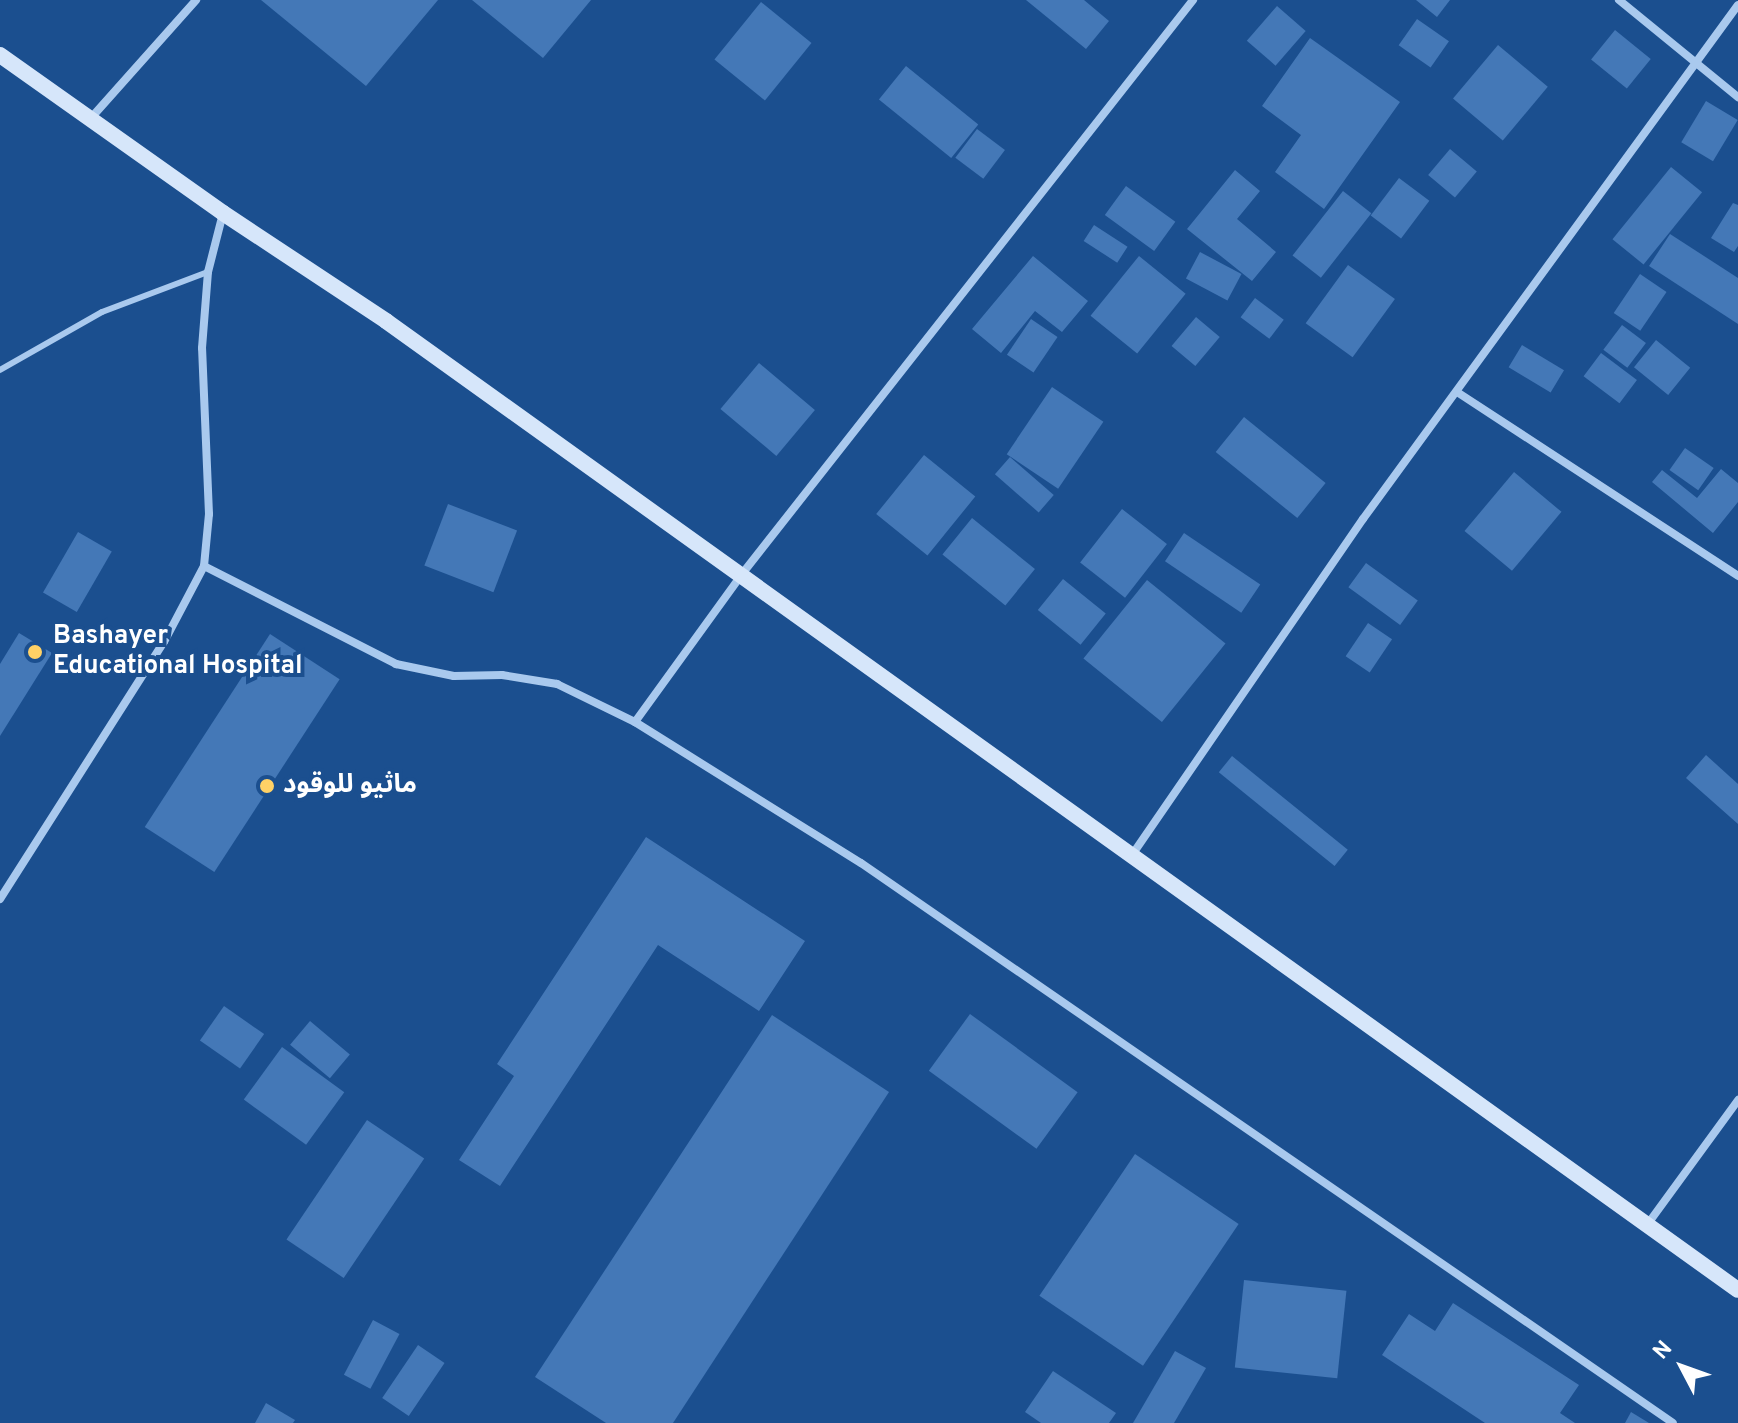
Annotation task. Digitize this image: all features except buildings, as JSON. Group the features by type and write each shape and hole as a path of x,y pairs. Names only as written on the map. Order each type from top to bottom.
{"street":[{"path":"91,118 196,0"},
{"path":"635,722 742,574 1193,0"},
{"path":"1619,0 1738,97"},
{"path":"1132,856 1363,519 1738,5"},
{"path":"0,55 223,213 386,321 1738,1290"},
{"path":"0,899 164,642 204,566 209,514 202,348 208,272 223,213"},
{"path":"1457,392 1738,576"},
{"path":"204,566 396,664 454,676 502,675 557,684 635,722 861,863 1339,1196 1673,1423"},
{"path":"1647,1226 1738,1100"}],"lane":[{"path":"0,370 102,312 208,272"}],"place":[{"name":"Bashayer Educational Hospital","path":"35,652"},
{"name":"ماثيو للوقود","path":"267,786"}]}
